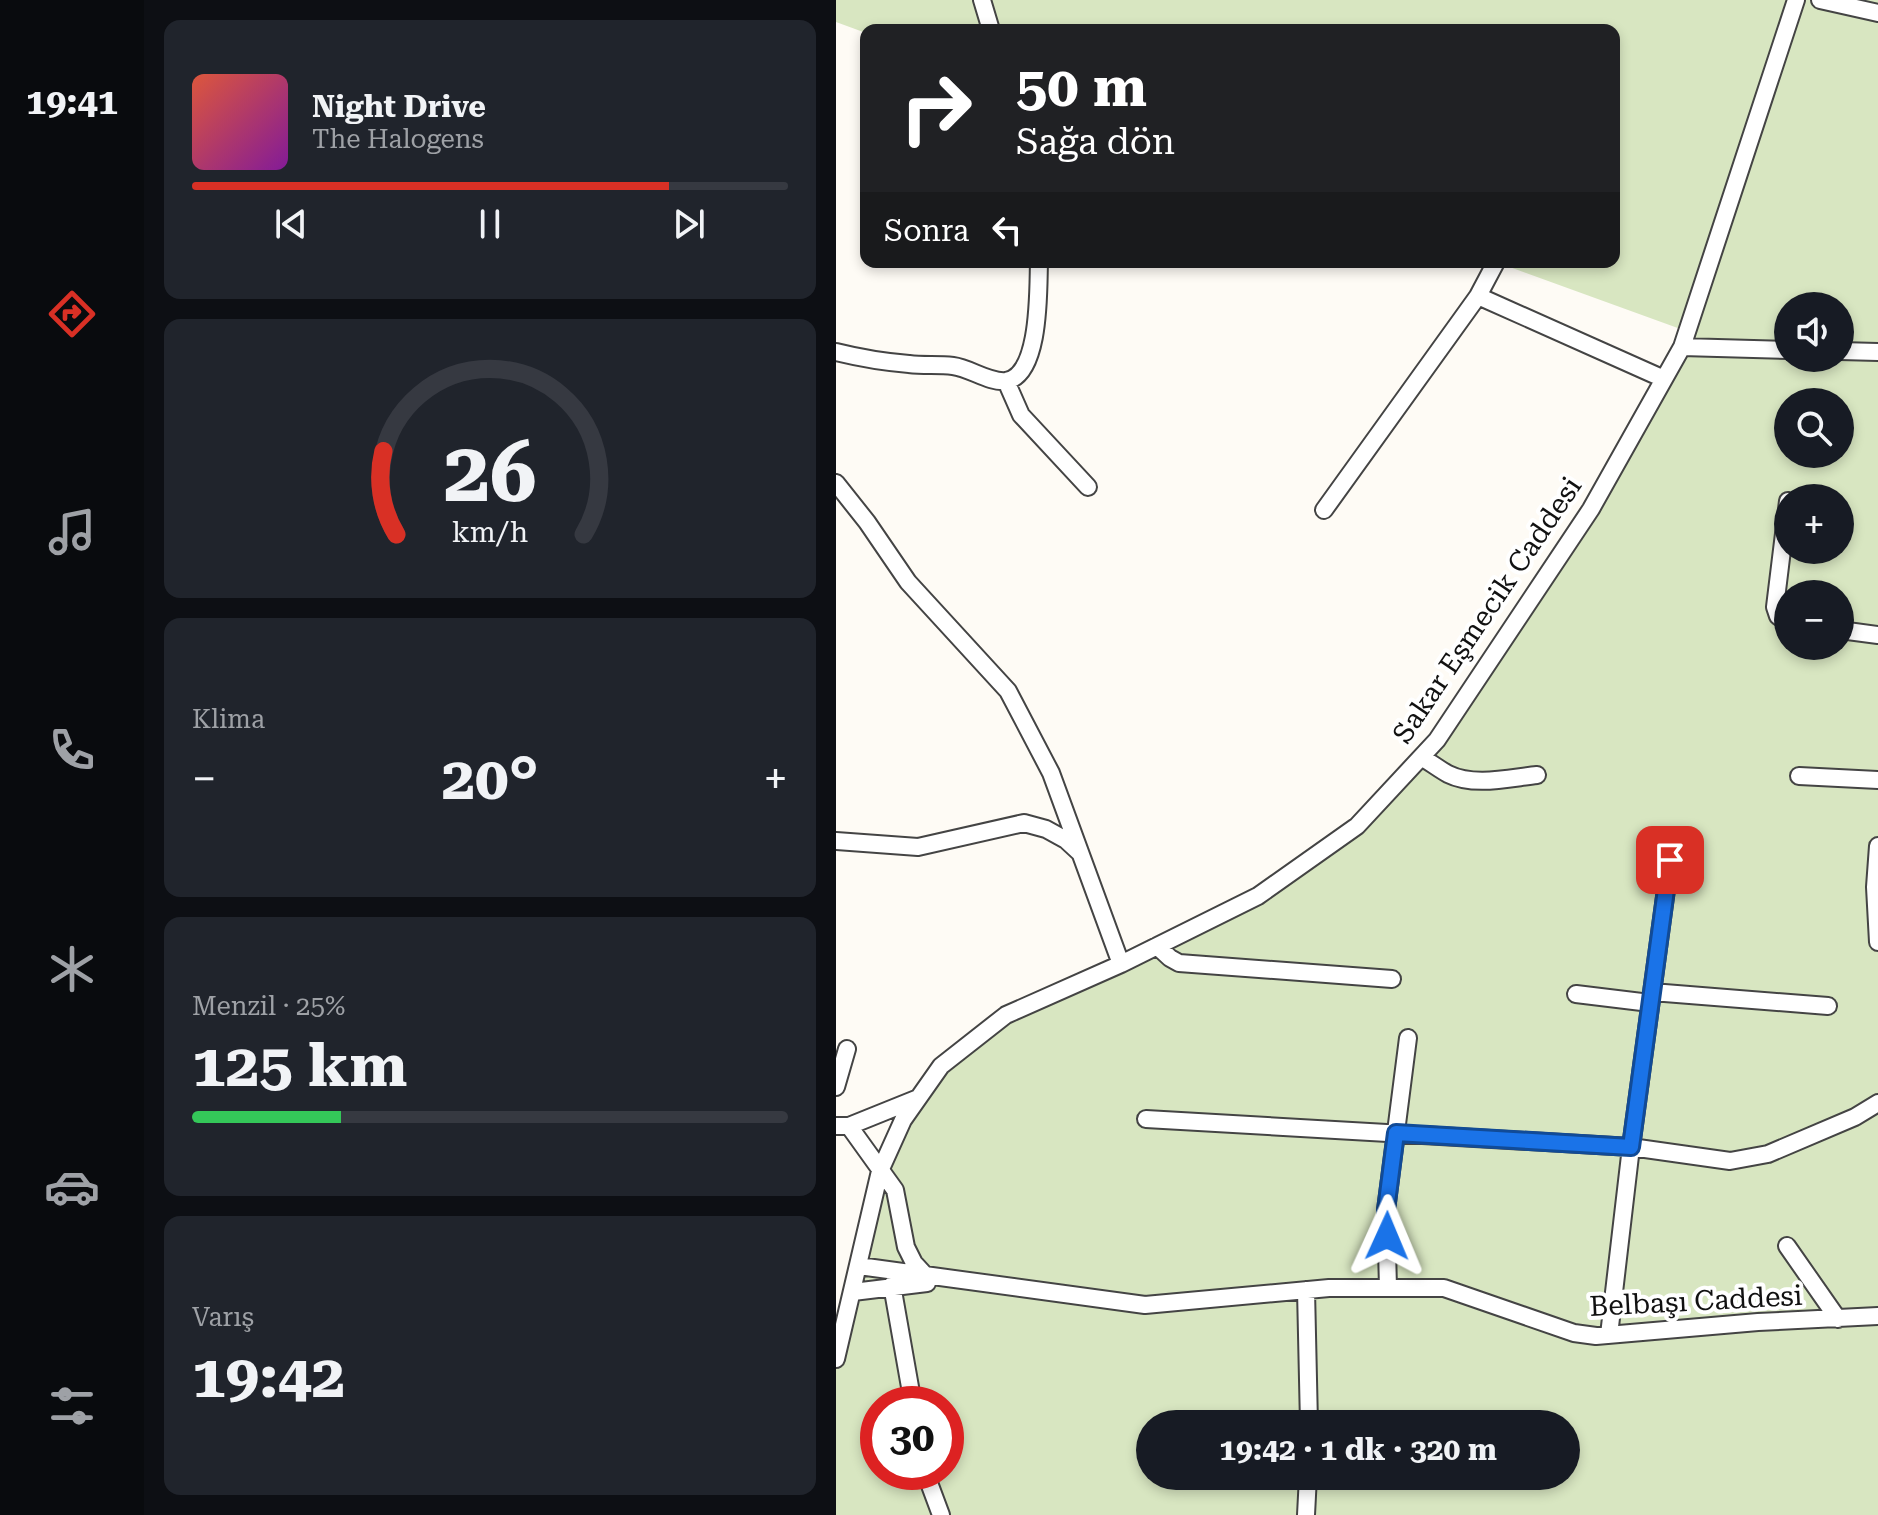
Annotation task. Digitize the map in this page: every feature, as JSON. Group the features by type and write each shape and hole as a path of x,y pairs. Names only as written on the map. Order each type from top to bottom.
{"street":[{"path":"982,0 989,24"},
{"name":"Sakar Eşmecik Caddesi","path":"836,1359 880,1171 891,1143 916,1099 941,1066 1006,1015 1121,964 1258,896 1357,826 1437,740 1591,509 1682,347 1796,0"},
{"path":"1820,0 1878,13"},
{"path":"836,352 910,365 955,366 1006,381 1020,373 1029,356 1037,316 1039,268"},
{"path":"1324,510 1478,296 1493,268"},
{"path":"1478,296 1664,379"},
{"path":"1682,347 1774,350"},
{"path":"1854,351 1878,352"},
{"path":"1006,381 1021,415 1088,487"},
{"path":"836,483 908,582 1008,691 1051,773 1121,964"},
{"path":"1854,632 1878,635"},
{"path":"1421,757 1450,775 1467,779 1537,775"},
{"path":"1799,776 1878,780"},
{"path":"836,841 918,847 1024,823 1056,834 1082,855"},
{"path":"1878,846 1875,887 1878,942"},
{"path":"1609,1335 1670,860"},
{"path":"1157,946 1179,963 1392,979"},
{"path":"1576,994 1828,1006"},
{"path":"1388,1288 1386,1210 1408,1038"},
{"path":"836,1087 847,1049"},
{"path":"916,1099 842,1126 889,1180 899,1201 906,1247 925,1275"},
{"path":"1146,1119 1631,1147 1730,1161 1752,1159 1855,1117 1878,1103"},
{"path":"1787,1246 1838,1319"},
{"name":"Belbaşı Caddesi","path":"859,1266 951,1281"},
{"name":"Belbaşı Caddesi","path":"853,1292 892,1285 951,1281 1014,1286 1145,1305 1306,1290 1444,1288 1574,1333 1609,1335 1758,1322 1878,1316"},
{"path":"892,1285 910,1386"},
{"path":"1306,1290 1309,1410"},
{"path":"932,1490 941,1515"},
{"path":"1306,1515 1307,1490"}],"green space":[{"path":"836,0 1878,0 1878,1515 836,1515 836,1359 868,1210 924,1092 985,1032 1269,886 1399,783 1555,559 1686,331 1513,268 1620,268 1620,24 860,24 860,31 836,22"}],"route":[{"path":"1387,1236 1386,1210 1396,1133 1631,1147 1670,860"}]}
